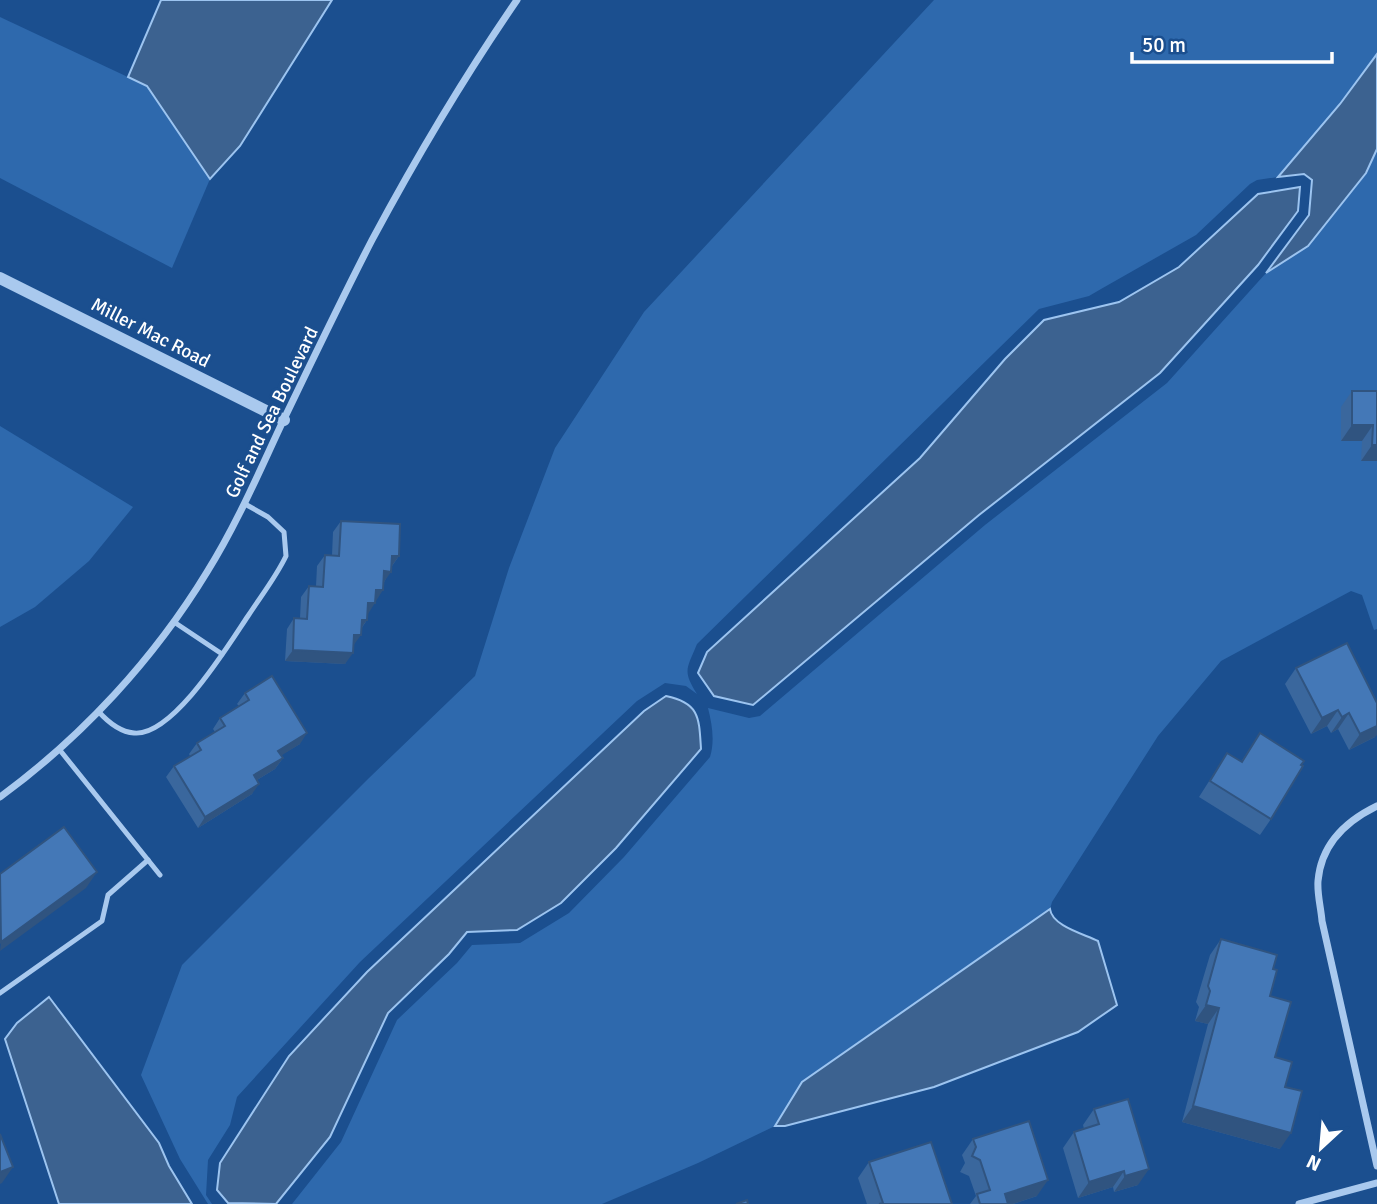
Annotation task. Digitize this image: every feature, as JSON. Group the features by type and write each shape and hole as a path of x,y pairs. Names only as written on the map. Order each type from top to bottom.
{"street":[{"name":"Golf and Sea Boulevard","path":"0,797 59,749 134,673 174,622 208,572 245,504 373,239 472,65 517,0"},
{"name":"Miller Mac Road","path":"0,278 284,420"},
{"path":"1377,806 1354,818 1327,847 1318,881 1322,921 1377,1166"},
{"path":"1299,1204 1377,1183"}],"lane":[{"path":"98,711 108,722 120,728 134,733 147,731 176,711 203,681 286,556 284,532 268,517 245,504"},
{"path":"174,622 222,654"},
{"path":"59,749 160,875"},
{"path":"0,993 102,921 108,894 148,860"}],"shaded area":[{"path":"161,0 332,0 240,146 210,179 147,86 128,77"},
{"path":"934,0 1377,0 1377,54 1340,104 1278,177 1257,180 1250,184 1196,235 1089,296 1039,309 697,644 688,674 697,694 686,686 665,683 637,701 360,962 237,1097 230,1125 208,1160 206,1195 212,1204 208,1204 180,1159 141,1075 182,965 475,676 509,568 555,448 644,312"},
{"path":"0,17 147,86 210,179 172,268 0,178"},
{"path":"1377,54 1377,149 1366,173 1308,246 1266,273 1309,215 1312,180 1304,174 1278,177 1340,104"},
{"path":"1377,149 1377,629 1374,630 1362,595 1351,591 1221,661 1158,736 1050,909 802,1082 775,1126 602,1204 292,1204 341,1142 397,1020 457,963 472,945 520,943 569,913 624,857 710,757 712,732 708,708 749,718 760,716 985,525 1167,383 1266,273 1308,246 1366,173"},
{"path":"1300,187 1298,211 1258,265 1160,373 979,515 753,705 714,696 698,673 707,652 920,458 1005,359 1044,320 1119,302 1179,267 1258,194"},
{"path":"0,426 133,507 89,561 35,607 0,627"},
{"path":"666,696 686,703 695,714 701,749 616,848 561,903 517,930 467,932 449,954 388,1013 330,1137 276,1204 228,1203 217,1190 220,1163 289,1056 367,972 644,711"},
{"path":"1050,909 1062,925 1098,941 1117,1005 1078,1032 934,1087 785,1126 775,1126 802,1082"},
{"path":"49,997 159,1143 169,1166 192,1204 59,1204 5,1039 17,1023"}],"building":[{"path":"1352,391 1377,391 1377,445 1372,445 1373,425 1352,425"},
{"path":"341,521 400,524 399,556 392,556 391,572 384,571 383,590 376,590 375,603 368,603 367,620 362,620 361,635 354,635 353,653 293,650 294,618 307,619 309,586 323,587 325,555 339,556"},
{"path":"1347,643 1377,703 1377,726 1360,734 1349,713 1342,717 1338,710 1322,718 1296,668"},
{"path":"272,676 307,733 278,751 283,758 254,775 259,784 205,817 174,766 201,750 197,743 225,726 220,718 249,700 245,693"},
{"path":"1260,733 1304,761 1271,819 1210,781 1227,753 1242,762"},
{"path":"64,827 97,872 1,942 0,874"},
{"path":"1221,939 1277,955 1273,969 1277,970 1270,996 1291,1002 1275,1057 1292,1062 1285,1087 1302,1091 1291,1133 1193,1106 1219,1008 1206,1005 1210,991 1208,986"},
{"path":"1128,1099 1149,1169 1125,1176 1124,1171 1089,1182 1074,1132 1099,1124 1094,1109"},
{"path":"1029,1121 1048,1180 1005,1194 1008,1204 980,1204 977,1194 990,1190 980,1160 972,1156 976,1147 973,1139"},
{"path":"0,1134 13,1167 0,1172"},
{"path":"931,1142 952,1204 879,1204 883,1203 869,1162"}]}
